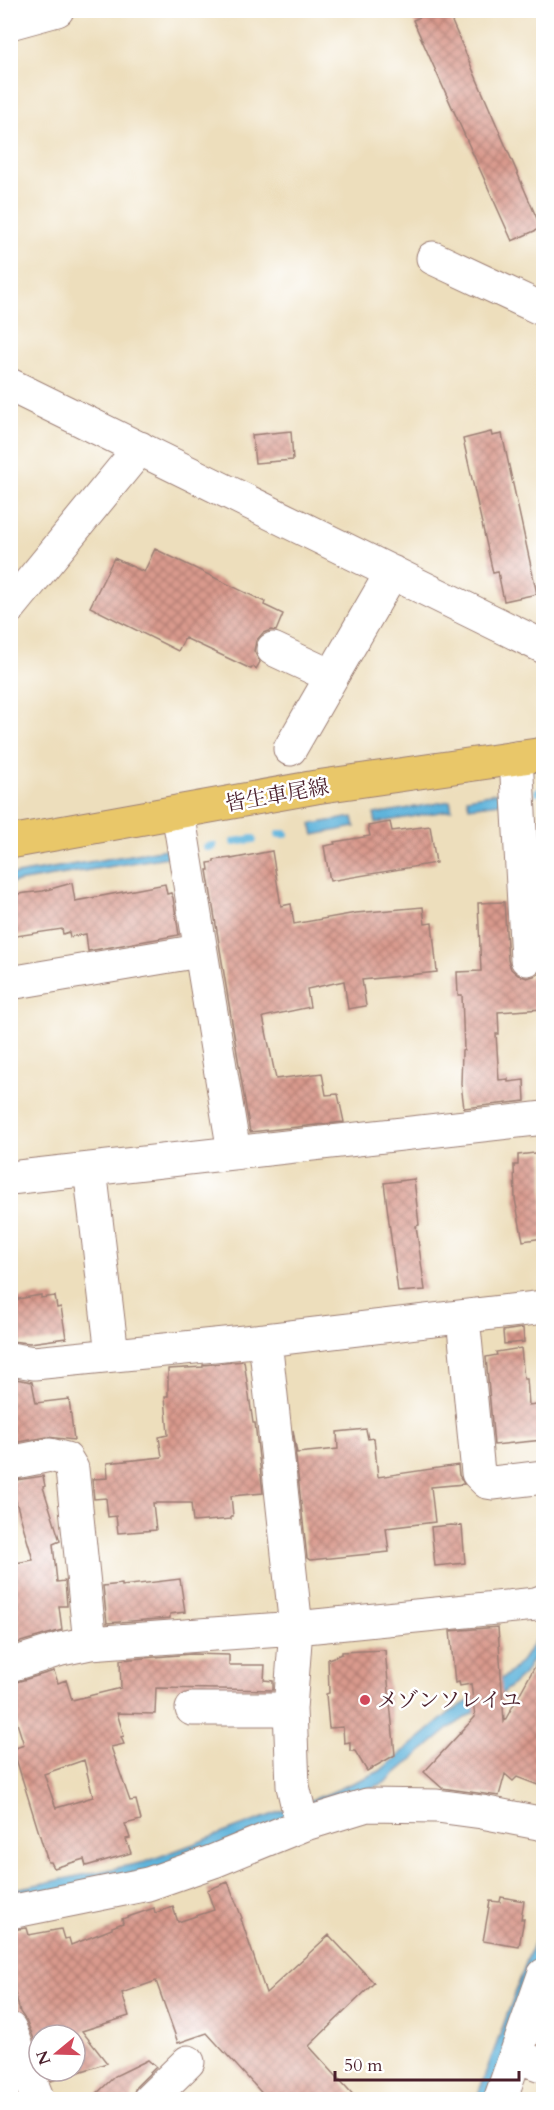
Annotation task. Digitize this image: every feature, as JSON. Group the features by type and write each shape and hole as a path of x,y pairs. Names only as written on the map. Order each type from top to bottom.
{"main road":[{"name":"皆生車尾線","path":"10,842 316,787 530,756"}],"street":[{"path":"10,23 57,10"},
{"path":"433,258 543,310"},
{"path":"10,385 543,647"},
{"path":"10,607 140,447"},
{"path":"290,748 392,572"},
{"path":"273,649 331,676"},
{"path":"527,958 530,756"},
{"path":"178,812 199,951 234,1152"},
{"path":"10,983 199,951"},
{"path":"10,1178 543,1118"},
{"path":"90,1169 112,1354"},
{"path":"10,1359 34,1363 265,1340 543,1307"},
{"path":"463,1317 478,1473 487,1482 493,1483 543,1477"},
{"path":"265,1340 296,1628 290,1709 293,1785 302,1826"},
{"path":"10,1463 50,1455 66,1459 72,1469 90,1643"},
{"path":"10,1665 61,1649 90,1643 296,1628 543,1601"},
{"path":"192,1709 290,1709"},
{"path":"10,1912 148,1884 302,1826 367,1805 437,1806 543,1824"},
{"path":"500,2100 530,2061 543,1975"},
{"path":"10,2029 38,2100"},
{"path":"149,2100 188,2062"}],"water":[{"path":"507,791 508,802 469,807 467,798"},
{"path":"450,801 452,810 376,823 374,814"},
{"path":"353,817 355,827 314,835 311,824"},
{"path":"166,849 168,857 11,883 11,875"},
{"path":"543,1629 543,1642 524,1674 502,1694 451,1727 384,1783 144,1874 11,1900 10,1890 145,1862 330,1793 380,1771 449,1713 512,1671"},
{"path":"543,1916 543,1944 487,2099 476,2100"}],"building":[{"path":"435,10 447,10 541,228 512,241 413,20"},
{"path":"291,431 293,460 255,463 252,435"},
{"path":"491,432 492,436 502,434 537,594 504,601 498,572 493,573 463,439"},
{"path":"155,549 265,602 264,605 283,614 276,631 263,633 256,641 254,651 260,662 256,669 253,667 251,669 185,638 178,651 90,607 114,558 144,572"},
{"path":"390,822 392,831 430,826 436,863 330,881 324,846 370,836 368,826"},
{"path":"272,851 281,906 291,904 294,924 356,913 423,907 425,924 432,923 437,972 362,980 366,1006 348,1009 344,981 307,989 310,1007 263,1017 276,1079 322,1073 326,1095 338,1094 344,1122 250,1132 207,870 209,870 208,863 214,860"},
{"path":"72,883 75,901 165,884 167,894 171,893 173,898 179,935 88,951 86,934 70,937 69,932 63,934 62,929 10,937 10,895 43,891"},
{"path":"504,902 508,960 511,969 527,978 543,972 543,1009 498,1012 499,1034 496,1034 499,1080 508,1079 508,1082 524,1080 525,1101 464,1108 461,1084 462,1051 464,1050 462,995 458,995 457,972 481,971 478,903"},
{"path":"543,1152 543,1238 523,1241 515,1199 514,1165 518,1165 518,1155"},
{"path":"414,1179 419,1225 416,1226 425,1290 398,1292 384,1183"},
{"path":"41,1295 41,1298 55,1296 57,1308 61,1307 66,1338 30,1343 10,1341 12,1300"},
{"path":"523,1328 524,1342 504,1344 503,1331"},
{"path":"521,1348 529,1405 543,1403 543,1440 494,1445 486,1357 497,1355 496,1352"},
{"path":"244,1361 253,1423 255,1423 263,1493 231,1496 233,1516 231,1519 193,1522 191,1503 153,1503 156,1530 118,1533 116,1516 108,1517 106,1498 94,1499 92,1479 108,1478 107,1463 162,1457 159,1437 168,1435 165,1396 168,1396 168,1369"},
{"path":"10,1378 32,1382 36,1403 69,1399 74,1440 47,1437 13,1443 10,1441"},
{"path":"366,1429 368,1439 374,1438 378,1477 458,1465 459,1475 464,1484 431,1487 435,1522 386,1528 389,1552 310,1560 307,1558 293,1430 297,1453 338,1449 337,1432"},
{"path":"43,1476 45,1486 43,1487 60,1541 53,1544 57,1582 65,1581 67,1606 59,1606 62,1630 10,1645 10,1564 33,1560 10,1481"},
{"path":"462,1526 465,1563 435,1566 431,1527"},
{"path":"180,1579 185,1612 170,1614 170,1618 107,1623 103,1586"},
{"path":"498,1627 504,1722 543,1652 543,1787 517,1777 513,1781 505,1774 499,1796 442,1788 424,1772 475,1717 471,1684 460,1686 459,1682 455,1683 450,1631"},
{"name":"メゾンソレイユ","path":"385,1650 395,1755 367,1771 355,1751 350,1751 350,1742 344,1743 343,1727 329,1728 326,1694 329,1693 328,1659 342,1652"},
{"path":"191,1654 229,1655 229,1665 265,1665 264,1680 273,1681 273,1690 156,1688 155,1714 117,1713 124,1744 111,1747 130,1801 136,1800 141,1820 125,1824 130,1838 126,1839 131,1853 86,1866 84,1859 54,1868 51,1862 48,1862 13,1749 24,1745 10,1701 10,1687 14,1686 13,1683 54,1671 58,1683 66,1680 72,1700 121,1688 120,1660","holes":["84,1760 93,1797 56,1808 44,1774"]},
{"path":"228,1882 266,1993 329,1935 374,1983 309,2046 358,2100 268,2100 207,2033 178,2043 156,1981 122,1993 129,2016 87,2029 87,2023 27,2023 20,2012 10,1973 10,1930 27,1928 29,1935 61,1929 64,1939 69,1938 71,1945 112,1929 123,1923 122,1919 154,1908 155,1913 173,1907 178,1922 214,1910 207,1890"},
{"path":"501,1897 524,1901 521,1919 524,1919 519,1947 483,1941 490,1901 500,1902"},
{"path":"87,2037 107,2063 87,2069"},
{"path":"148,2060 156,2067 136,2087 131,2100 90,2100 115,2076"}],"waterway":[{"path":"538,792 544,791"},
{"path":"279,834 285,834"},
{"path":"234,842 253,839"},
{"path":"207,847 213,846"}],"place":[{"name":"メゾンソレイユ","path":"365,1700"}]}
